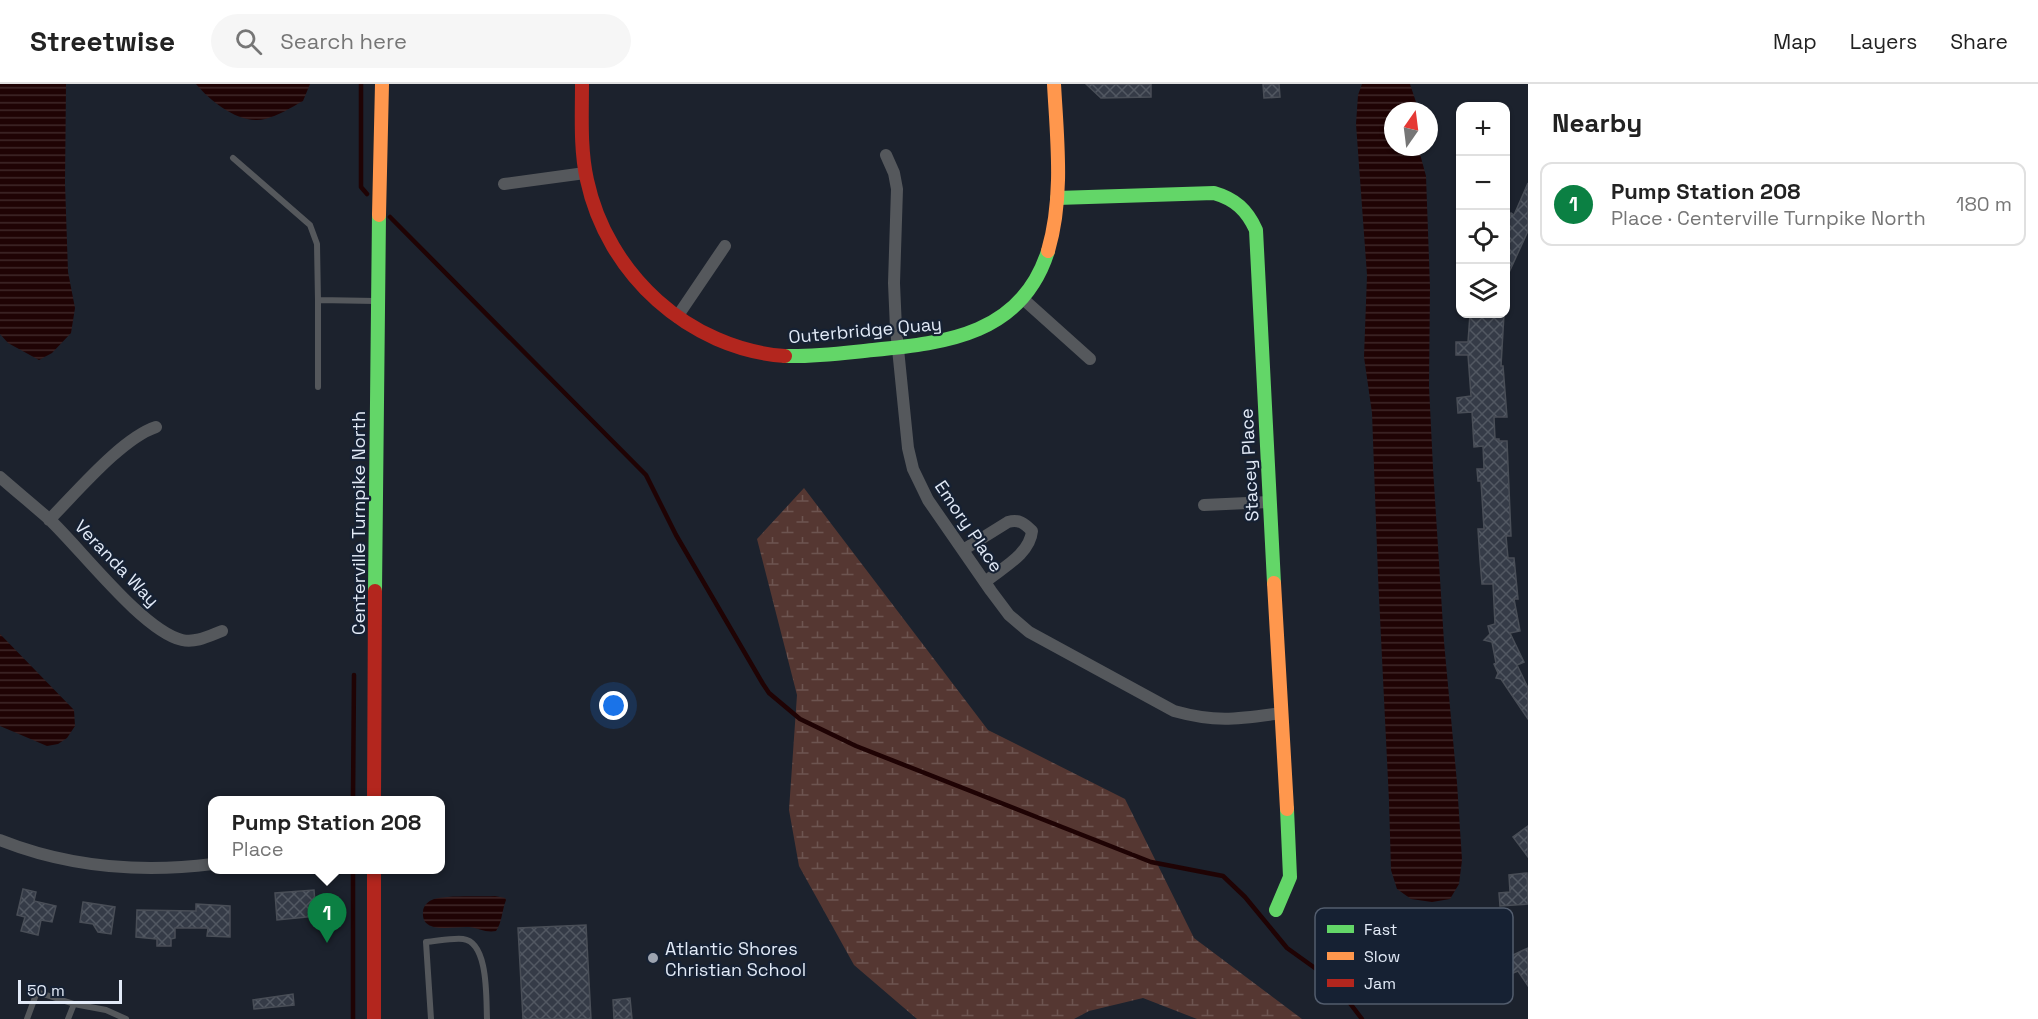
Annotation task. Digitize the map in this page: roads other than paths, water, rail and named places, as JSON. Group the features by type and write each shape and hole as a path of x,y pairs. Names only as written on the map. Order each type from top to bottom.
{"street":[{"name":"Centerville Turnpike North","path":"374,796 377,246 382,84"},
{"name":"Outerbridge Quay","path":"582,84 585,173 598,217 620,259 636,280 677,317 724,342 771,355 801,356 932,345 978,331 1009,312 1022,298 1043,265 1056,219 1054,84"},
{"name":"Emory Place","path":"886,155 894,172 897,189 894,283 908,448 913,469 928,500 985,582 1009,615 1029,632 1174,711 1200,718 1227,721 1282,713"},
{"path":"504,184 585,173"},
{"name":"Stacey Place","path":"1057,198 1214,193 1235,200 1245,208 1252,219 1257,238 1290,877 1276,910"},
{"path":"677,317 725,246"},
{"path":"1022,298 1090,358"},
{"path":"49,520 122,447 144,431 156,427"},
{"name":"Veranda Way","path":"0,477 49,520 146,620 170,636 184,640 198,640 222,631"},
{"path":"1204,505 1269,502"},
{"path":"963,550 1015,520 1025,523 1032,531 1031,541 1025,550 985,582"},
{"path":"0,840 22,849 60,858 115,867 165,868 208,864"},
{"path":"374,874 374,1019"}],"lane":[{"path":"233,158 310,225 317,244 318,387"},
{"path":"318,300 377,301"},
{"path":"431,1019 426,942 466,939 475,945 483,962 487,1019"},
{"path":"27,1019 37,992 74,1004 106,1010 126,1019"},
{"path":"68,1019 74,1004"}],"waterway":[{"path":"361,84 361,187 367,194"},
{"path":"390,217 646,475 676,535 763,684 769,693 800,719 856,746 1151,862 1223,876 1245,897 1287,948 1315,968"},
{"path":"353,796 354,675"},
{"path":"353,874 353,1019"},
{"path":"1351,1004 1362,1019"}],"place":[{"name":"Pump Station 208","path":"327,943"},
{"name":"Atlantic Shores Christian School","path":"653,958"}]}
